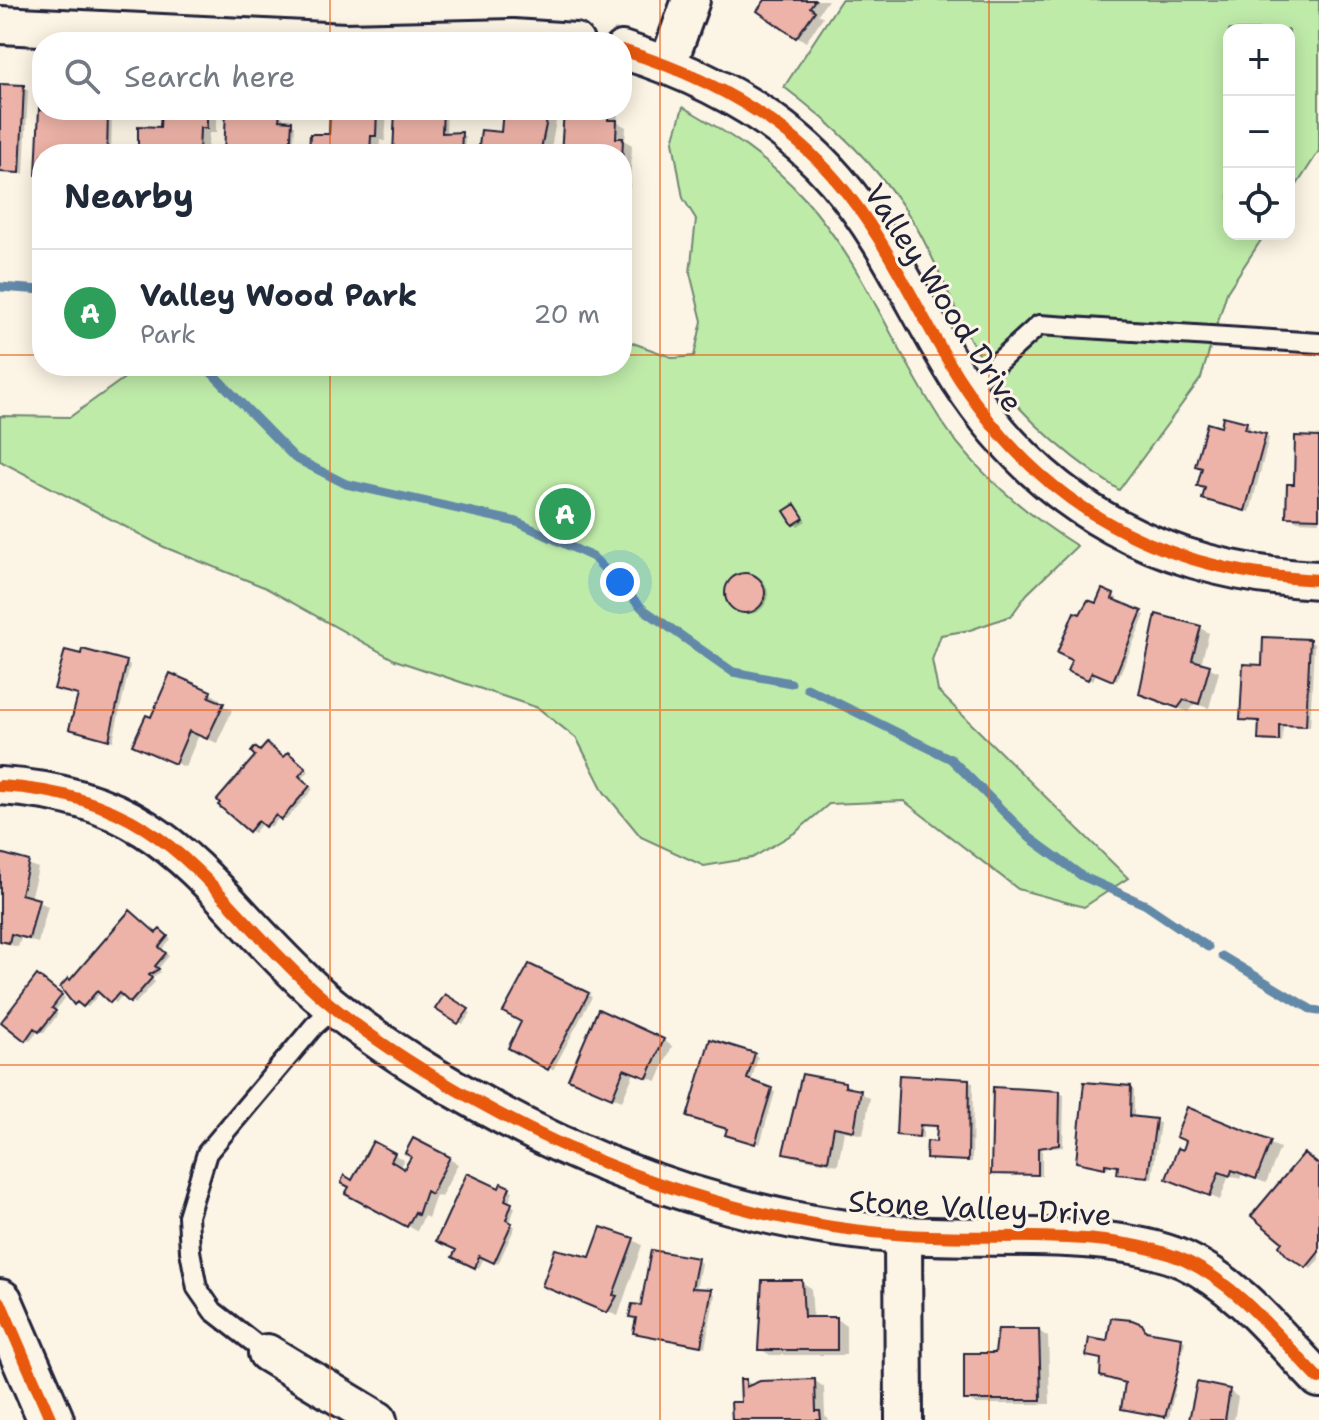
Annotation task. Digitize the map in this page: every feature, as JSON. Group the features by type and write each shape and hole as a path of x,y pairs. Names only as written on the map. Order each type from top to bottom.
{"street":[{"path":"668,64 691,0"},
{"path":"0,25 142,32"},
{"name":"Valley Wood Drive","path":"632,53 668,64 750,106 796,140 836,179 871,225 967,390 993,428 1029,465 1076,504 1122,532 1170,554 1223,570 1319,580"},
{"name":"Stone Valley Drive","path":"0,786 38,788 83,798 157,834 193,864 335,1007 481,1104 626,1172 710,1200 793,1220 903,1235 1108,1240 1147,1247 1186,1261 1221,1282 1253,1310 1319,1379"},
{"path":"903,1235 904,1420"},
{"path":"0,1302 51,1420"},
{"path":"267,1353 378,1420"}],"lane":[{"path":"967,390 1039,325 1319,343"},
{"path":"267,1353 213,1311 197,1288 188,1216 207,1153 314,1026 335,1007"}],"green space":[{"path":"841,0 1319,0 1319,151 1295,188 1295,24 1223,24 1223,240 1261,240 1227,292 1201,378 1119,490 1054,442 999,384 970,339 927,247 898,199 853,146 784,87"},
{"path":"683,107 747,147 803,197 843,249 923,391 954,438 1001,490 1077,546 1027,594 1011,616 970,630 941,635 932,660 938,691 1128,878 1084,907 1018,889 904,801 829,804 796,832 752,858 704,866 641,837 604,792 577,739 538,708 395,660 264,587 164,547 0,461 0,416 70,417 127,376 632,376 632,343 674,358 694,356 702,321 690,273 696,219 683,198 673,141"}],"building":[{"path":"765,0 815,0 810,7 815,11 796,38 757,11"},
{"path":"0,84 24,85 20,173 0,172"},
{"path":"38,120 108,120 107,144 37,144"},
{"path":"160,120 207,120 207,128 200,128 199,144 138,144 138,126 160,127"},
{"path":"226,120 292,121 291,144 224,144"},
{"path":"330,120 377,120 376,136 371,136 371,144 310,144 310,134 329,134"},
{"path":"395,120 443,120 442,133 462,132 461,144 393,144"},
{"path":"502,120 547,120 542,144 479,144 481,130 501,132"},
{"path":"563,120 617,120 616,138 623,138 623,144 562,144"},
{"path":"1223,416 1247,422 1245,429 1266,434 1245,511 1202,499 1205,488 1197,486 1202,468 1195,466 1207,423 1221,427"},
{"path":"1295,436 1319,437 1319,518 1286,517 1287,484 1294,484"},
{"path":"795,504 804,518 793,525 784,511"},
{"path":"745,573 759,579 765,593 759,607 745,613 731,607 725,593 731,579"},
{"path":"1102,589 1114,594 1112,599 1142,611 1113,681 1092,672 1088,680 1067,671 1072,660 1057,653 1074,612 1080,614 1088,600 1096,603"},
{"path":"1156,614 1201,626 1192,660 1210,665 1199,704 1184,700 1178,708 1139,694"},
{"path":"1263,637 1310,639 1306,726 1279,725 1279,741 1258,740 1259,721 1240,720 1243,664 1262,665"},
{"path":"82,649 127,661 109,740 69,729 78,695 54,689 65,650 81,654"},
{"path":"170,673 211,691 209,697 224,703 207,739 189,731 175,764 132,745 146,715 151,717"},
{"path":"267,743 283,757 288,752 306,768 299,776 310,786 281,820 276,815 265,827 258,821 249,832 218,805 217,800 255,756 251,752 255,747 260,751"},
{"path":"0,853 29,861 21,894 39,899 29,939 11,934 9,943 0,941"},
{"path":"130,910 156,933 160,929 168,936 159,947 166,953 155,966 159,969 149,975 152,978 130,1003 119,993 110,1003 97,991 83,1007 77,1002 74,1005 60,987 68,978 70,980"},
{"path":"529,964 589,993 548,1070 508,1048 521,1022 503,1012"},
{"path":"37,975 62,995 52,1008 56,1011 39,1032 34,1028 25,1041 1,1022"},
{"path":"445,994 469,1009 458,1024 435,1009"},
{"path":"598,1009 664,1039 647,1078 624,1069 612,1098 568,1079"},
{"path":"710,1039 755,1053 747,1079 772,1088 755,1144 725,1135 727,1129 687,1117"},
{"path":"802,1074 845,1082 845,1087 861,1090 854,1131 834,1127 828,1161 783,1153"},
{"path":"899,1075 969,1079 968,1161 926,1159 927,1141 936,1142 937,1126 920,1125 919,1137 896,1135"},
{"path":"1084,1082 1131,1086 1130,1116 1156,1119 1148,1177 1117,1174 1118,1166 1105,1164 1105,1168 1076,1162"},
{"path":"993,1087 1060,1091 1059,1145 1038,1148 1038,1175 991,1174"},
{"path":"1187,1107 1271,1141 1256,1179 1232,1170 1230,1176 1219,1172 1210,1196 1166,1179 1178,1148 1183,1150 1186,1141 1176,1137"},
{"path":"413,1138 450,1157 431,1194 426,1191 418,1215 415,1212 407,1227 345,1194 349,1187 341,1183 344,1175 352,1180 373,1141 395,1153 391,1161 404,1169 411,1157 405,1153"},
{"path":"1304,1153 1319,1165 1319,1252 1306,1268 1287,1256 1279,1246 1282,1242 1251,1216"},
{"path":"467,1173 499,1188 501,1183 510,1187 505,1200 512,1203 506,1220 512,1223 494,1263 479,1256 475,1268 452,1257 456,1250 436,1241"},
{"path":"601,1227 634,1238 613,1295 617,1296 607,1313 542,1286 555,1249 590,1257"},
{"path":"651,1250 698,1258 692,1288 712,1289 701,1346 633,1333 636,1318 629,1317 632,1304 641,1305"},
{"path":"762,1280 802,1280 804,1317 837,1317 837,1350 758,1350"},
{"path":"1111,1318 1132,1320 1142,1324 1146,1331 1182,1337 1178,1370 1165,1417 1121,1409 1125,1383 1100,1376 1101,1359 1086,1356 1089,1338 1107,1341"},
{"path":"998,1329 1039,1329 1041,1400 964,1400 964,1353 995,1353"},
{"path":"740,1379 746,1379 746,1387 760,1381 815,1379 816,1411 820,1411 821,1420 732,1420 731,1402 741,1402"},
{"path":"1197,1382 1230,1389 1225,1420 1189,1420"}],"waterway":[{"path":"0,287 32,289"},
{"path":"215,376 295,458 346,484 517,522 593,557 643,609 733,672 791,683"},
{"path":"807,688 951,759 1030,838 1082,876 1146,905 1208,947"},
{"path":"1222,956 1312,1010 1319,1011"}],"cycle path":[{"path":"632,53 682,72 738,100 765,117 814,157 855,203 871,227 960,380 993,426 1030,465 1070,499 1114,526 1161,548 1211,564 1263,575 1319,580"},
{"path":"0,786 58,794 106,808 146,829 212,885 278,955 342,1014 433,1076 560,1144 686,1192 819,1225 908,1235 1086,1239 1154,1250 1184,1260 1223,1283 1257,1313 1319,1379"},
{"path":"0,1302 51,1420"}],"place":[{"name":"Valley Wood Park","path":"565,514"}]}
